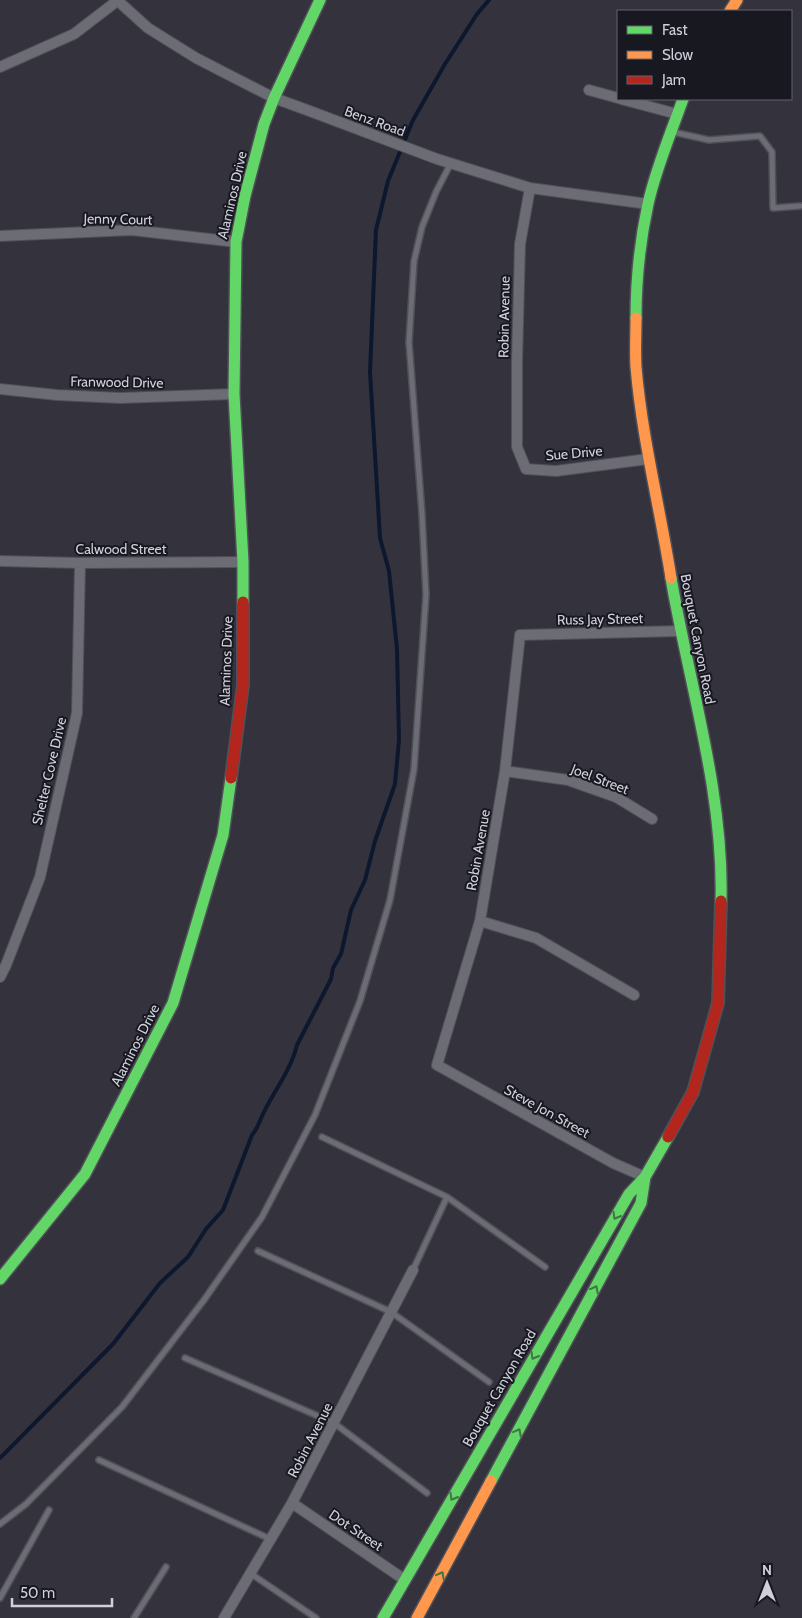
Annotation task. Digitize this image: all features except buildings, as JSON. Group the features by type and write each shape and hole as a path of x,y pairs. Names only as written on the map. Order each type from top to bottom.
{"main road":[{"name":"Alaminos Drive","path":"0,1279 85,1174 173,1003 223,835 243,685 243,562 234,394 236,242 245,196 264,124 274,98 320,0"},
{"name":"Bouquet Canyon Road","path":"383,1618 629,1194 645,1177 693,1092 718,1004 722,889 717,819 701,729 680,631 663,528 648,459 636,366 636,281 648,204 670,132 684,100"},
{"name":"Bouquet Canyon Road","path":"418,1618 641,1203 645,1177"},
{"path":"469,1470 476,1466 485,1466 491,1474 491,1483"}],"street":[{"name":"Benz Road","path":"117,1 148,28 196,58 274,98 437,158 530,188 648,204"},
{"path":"0,67 74,34 117,1"},
{"path":"589,90 617,97"},
{"path":"627,100 677,114"},
{"name":"Robin Avenue","path":"517,447 520,244 530,188"},
{"name":"Jenny Court","path":"0,236 132,230 236,242"},
{"name":"Franwood Drive","path":"0,389 57,395 120,398 234,394"},
{"name":"Sue Drive","path":"517,447 526,469 556,471 648,459"},
{"name":"Calwood Street","path":"0,561 80,563 243,562"},
{"name":"Shelter Cove Drive","path":"0,978 40,877 76,713 80,563"},
{"name":"Russ Jay Street","path":"520,635 680,631"},
{"name":"Robin Avenue","path":"437,1065 480,921 505,771 520,635"},
{"name":"Joel Street","path":"505,771 568,780 616,797 652,819"},
{"path":"480,921 536,938 634,995"},
{"name":"Steve Jon Street","path":"437,1065 613,1163 645,1177"},
{"name":"Robin Avenue","path":"224,1618 292,1503 413,1270"},
{"name":"Dot Street","path":"292,1503 405,1580"}],"lane":[{"path":"670,132 709,140 760,136 772,152 774,208 800,206"},
{"path":"0,1524 26,1504 122,1407 204,1300 262,1217 315,1115 360,1002 390,900 414,769 426,595 409,342 414,262 422,227 436,192 452,163"},
{"path":"322,1137 447,1197 545,1267"},
{"path":"413,1270 447,1197"},
{"path":"258,1251 391,1312 489,1382"},
{"path":"185,1358 334,1423 427,1493"},
{"path":"99,1460 270,1540"},
{"path":"0,1598 49,1510"},
{"path":"134,1618 166,1567"},
{"path":"250,1572 316,1618"}],"waterway":[{"path":"0,1458 113,1344 160,1283 188,1257 206,1229 223,1210 252,1135 287,1072 297,1045 331,979 333,968 341,954 351,910 365,880 375,841 395,784 399,740 397,649 389,571 380,538 370,372 376,230 388,181 413,120 445,64 477,14 489,0"}],"traffic: fast":[{"path":"243,602 243,562 234,394 236,242 245,196 264,124 274,98 320,0"},
{"path":"636,318 639,261 648,204 659,164 683,100"},
{"path":"671,578 711,779 717,820 721,901"},
{"path":"0,1279 85,1174 173,1003 223,835 231,778"},
{"path":"383,1618 629,1194 645,1177 668,1137"},
{"path":"491,1481 641,1203 645,1177"}],"traffic: slow":[{"path":"731,10 737,0"},
{"path":"636,318 636,361 639,394 671,578"},
{"path":"417,1618 491,1481"}],"traffic: jam":[{"path":"231,778 243,685 243,602"},
{"path":"668,1137 693,1092 718,1003 721,901"}]}
